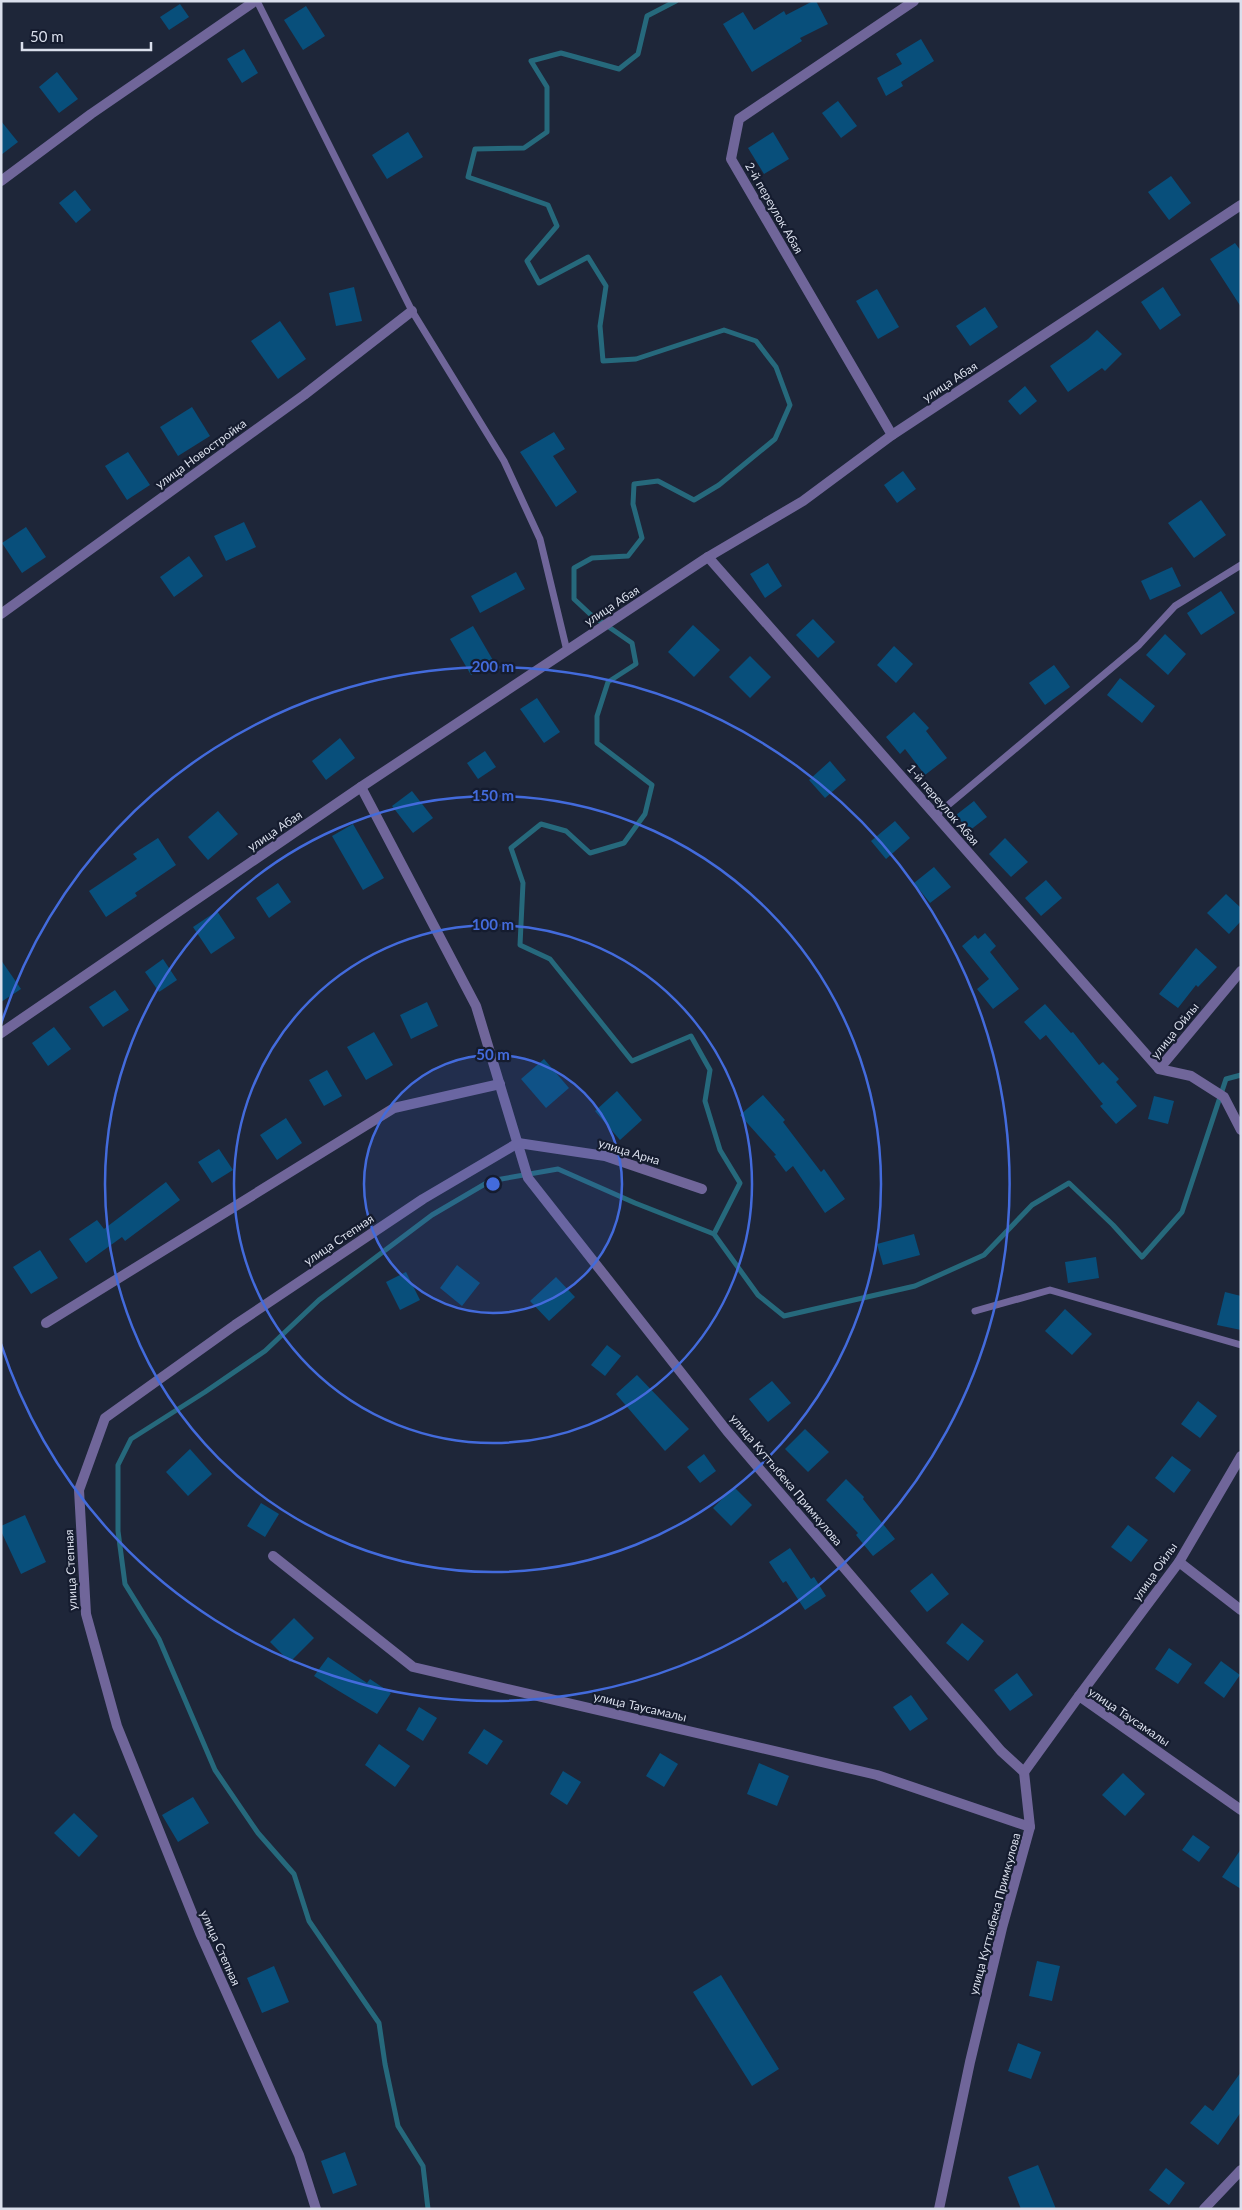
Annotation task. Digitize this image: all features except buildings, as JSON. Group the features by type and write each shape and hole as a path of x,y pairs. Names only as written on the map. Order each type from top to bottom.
{"street":[{"path":"1,181 92,114 256,1"},
{"name":"2-й переулок Абая","path":"892,435 731,159 739,118 914,1"},
{"name":"улица Абая","path":"1,1033 361,787 708,557 803,502 892,435 1241,206"},
{"name":"улица Новостройка","path":"1,614 304,395 412,311"},
{"name":"1-й переулок Абая","path":"708,557 1159,1069"},
{"name":"улица Куттыбека Примкулова","path":"361,787 476,1006 528,1178 727,1431 1001,1751 1024,1772 1030,1827 1002,1928 972,2052 939,2209"},
{"name":"улица Ойлы","path":"1241,971 1159,1069 1191,1076 1224,1097 1241,1130"},
{"path":"46,1323 394,1108 500,1084"},
{"name":"улица Арна","path":"518,1143 605,1156 702,1188"},
{"name":"улица Степная","path":"316,2209 299,2155 200,1934 117,1726 86,1614 79,1490 104,1418 235,1325 423,1199 518,1143"},
{"name":"улица Ойлы","path":"1079,1696 1179,1562 1241,1456"},
{"name":"улица Таусамалы","path":"273,1556 413,1667 877,1775 1030,1827"},
{"path":"1179,1562 1241,1610"},
{"name":"улица Таусамалы","path":"1024,1772 1079,1696 1241,1810"},
{"path":"1204,2209 1241,2170"}],"lane":[{"path":"256,1 412,311 504,461 540,539 567,651"},
{"path":"935,816 1139,645 1175,606 1241,565"},
{"path":"975,1311 1050,1290 1241,1345"}],"waterway":[{"path":"676,1 647,16 638,54 619,69 561,53 531,61 547,87 547,132 524,148 475,149 468,177 548,205 557,226 527,261 539,283 588,257 606,286 600,326 603,361 636,359 724,330 756,341 776,367 790,405 775,439 719,485 694,500 658,481 634,484 633,504 642,538 628,556 592,558 574,568 574,599 590,614 632,643 636,664 608,682 597,716 597,743 652,785 645,814 624,843 590,853 566,831 541,824 511,848 523,883 520,945 550,959 632,1061 691,1036 710,1070 705,1101 720,1150 740,1183 714,1234"},
{"path":"428,2209 423,2166 398,2126 385,2064 379,2023 309,1921 294,1874 258,1833 215,1770 159,1639 125,1584 118,1531 118,1465 131,1439 265,1351 319,1300 432,1215 490,1181 558,1169 635,1203 714,1234 758,1295 784,1316 915,1286 984,1255 1032,1205 1069,1183 1113,1225 1142,1257 1182,1212 1226,1079 1241,1075"}]}
